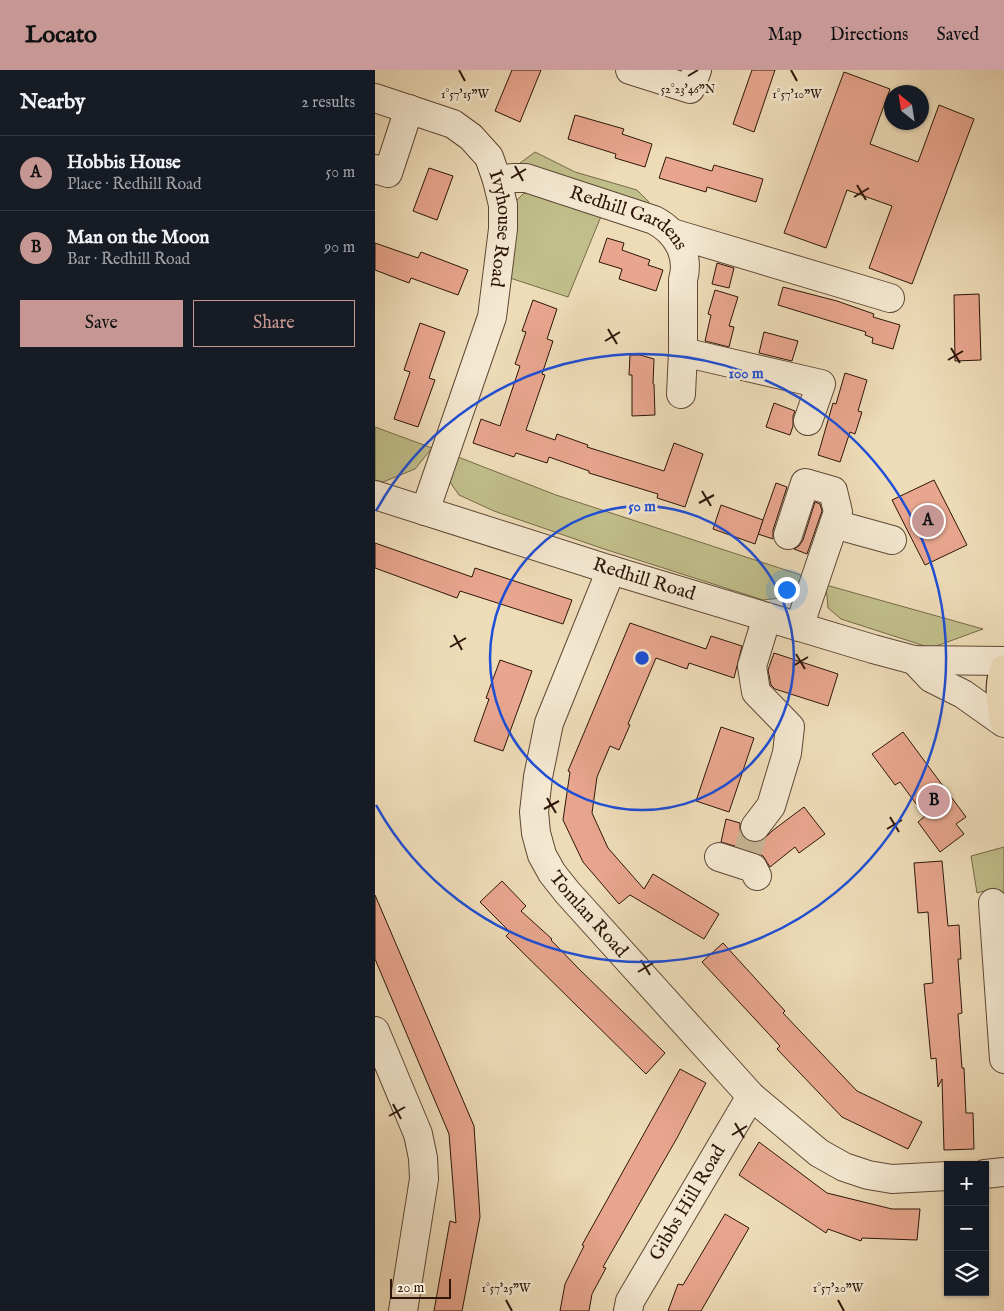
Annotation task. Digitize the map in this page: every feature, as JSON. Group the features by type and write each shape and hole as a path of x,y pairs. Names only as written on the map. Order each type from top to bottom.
{"highway":[{"path":"1004,669 1000,690 1000,703 1004,722"}],"street":[{"path":"630,70 690,89 697,70"},
{"name":"Ivyhouse Road","path":"375,98 453,124 471,137 489,157 503,205 503,229 492,317 425,511"},
{"path":"375,169 388,173 409,109"},
{"name":"Redhill Gardens","path":"497,180 526,178 654,220 667,227 683,252 686,270 683,280 681,394"},
{"path":"672,233 890,298"},
{"path":"683,352 821,384 808,421"},
{"path":"788,535 805,483 833,490 836,518 799,627"},
{"name":"Redhill Road","path":"375,495 767,618 914,660 989,662 1004,660"},
{"path":"836,518 892,540"},
{"name":"Tomlan Road","path":"611,570 549,723 537,777 534,812 536,833 542,855 551,873 751,1096 819,1153 844,1167 868,1175 892,1179 944,1176"},
{"path":"758,831 787,753 790,727 756,692 753,666 767,618"},
{"path":"914,660 931,678 963,694 1004,722"},
{"path":"993,903 1004,1060"},
{"path":"375,1031 418,1134 423,1158 424,1178 403,1311"},
{"name":"Gibbs Hill Road","path":"628,1311 630,1301 751,1096"},
{"path":"989,1174 1004,1172"}],"shaded area":[{"path":"535,152 575,172 637,190 649,202 647,207 512,169"},
{"path":"533,190 602,214 568,297 510,278 513,204 523,194"},
{"path":"375,427 432,448 415,469 383,482 375,480"},
{"path":"458,457 556,495 804,576 796,592 781,598 763,600 601,548 494,511 459,495 450,482"},
{"path":"826,585 983,629 931,648 841,619 828,608"},
{"path":"1004,847 1004,906 995,888 977,893 971,856"}],"building":[{"path":"512,70 541,70 520,122 495,111"},
{"path":"752,70 775,70 754,132 733,124"},
{"path":"844,72 884,87 884,106 870,144 918,162 939,105 974,119 912,284 869,268 892,206 847,190 826,248 784,233"},
{"path":"575,115 624,129 622,134 652,144 645,167 615,158 616,154 568,139"},
{"path":"666,157 712,171 714,165 763,179 756,202 707,187 706,192 659,178"},
{"path":"429,168 453,176 437,220 413,211"},
{"path":"607,238 624,243 622,250 650,260 648,265 663,270 656,291 619,279 622,269 599,262"},
{"path":"375,243 418,258 421,252 468,270 458,295 411,278 409,283 375,270"},
{"path":"717,263 734,268 729,288 712,284"},
{"path":"783,287 837,301 874,314 873,317 900,325 893,349 872,343 873,338 865,335 866,332 778,305"},
{"path":"715,290 738,297 729,326 734,327 729,347 705,341 711,315 708,314"},
{"path":"979,294 981,360 955,361 954,295"},
{"path":"533,300 557,309 547,339 553,341 542,374 545,375 526,430 555,440 557,434 588,445 587,447 664,471 674,443 703,454 685,507 657,498 658,494 589,473 589,471 549,457 547,463 516,453 514,457 473,443 481,419 500,426 520,366 515,364 526,332 522,331"},
{"path":"420,323 445,332 429,378 435,380 418,427 394,419 410,372 404,370"},
{"path":"764,332 798,341 792,361 759,353"},
{"path":"630,355 640,355 654,359 655,415 632,416 632,375 629,375"},
{"path":"845,373 867,380 858,411 862,412 855,434 850,432 840,462 818,455 833,403 836,404"},
{"path":"774,403 795,411 790,435 766,427"},
{"path":"934,480 967,545 925,565 892,500"},
{"path":"776,483 787,487 773,530 773,539 758,534"},
{"path":"815,502 820,504 822,511 807,554 794,549 803,540"},
{"path":"721,505 763,520 755,544 713,529"},
{"path":"375,543 472,577 475,568 572,600 563,624 460,591 457,598 375,568"},
{"path":"630,623 706,649 711,636 742,646 734,678 689,663 687,669 656,658 619,750 610,746 597,777 592,813 608,848 644,889 653,874 719,914 704,939 630,895 619,904 583,862 563,820 570,772 568,771"},
{"path":"774,653 838,674 828,706 775,689 771,685 768,670"},
{"path":"500,660 532,671 503,751 474,741 489,699 486,698"},
{"path":"721,727 754,738 729,812 696,801"},
{"path":"903,732 966,817 956,824 964,834 940,852 918,822 925,816 900,782 895,785 872,754"},
{"path":"804,807 825,834 799,853 795,847 770,867 763,856 758,853 721,842 726,819 740,823 740,833 746,840 761,842 772,831"},
{"path":"942,861 948,926 959,925 961,959 958,959 962,1013 958,1014 962,1068 964,1068 966,1113 973,1113 974,1149 944,1150 942,1079 938,1087 936,1058 931,1059 924,984 933,983 928,912 918,913 914,863"},
{"path":"502,881 526,906 521,911 552,939 579,969 665,1053 646,1074 506,936 510,932 480,902"},
{"path":"375,895 474,1126 480,1217 462,1311 434,1311 450,1221 456,1223 449,1134 375,959"},
{"path":"723,943 785,1011 783,1013 857,1091 922,1122 908,1149 842,1117 777,1049 780,1046 702,962"},
{"path":"680,1069 706,1083 677,1138 603,1267 606,1268 592,1294 589,1311 560,1311 565,1284 584,1246 582,1245"},
{"path":"759,1142 827,1193 892,1209 920,1209 917,1240 862,1238 861,1241 828,1229 826,1233 739,1175"},
{"path":"725,1214 749,1228 701,1311 668,1311 678,1284 683,1285"}],"tunnel":[{"path":"748,851 755,827"}],"place":[{"name":"Hobbis House","path":"928,521"},
{"name":"Man on the Moon","path":"934,801"}]}
